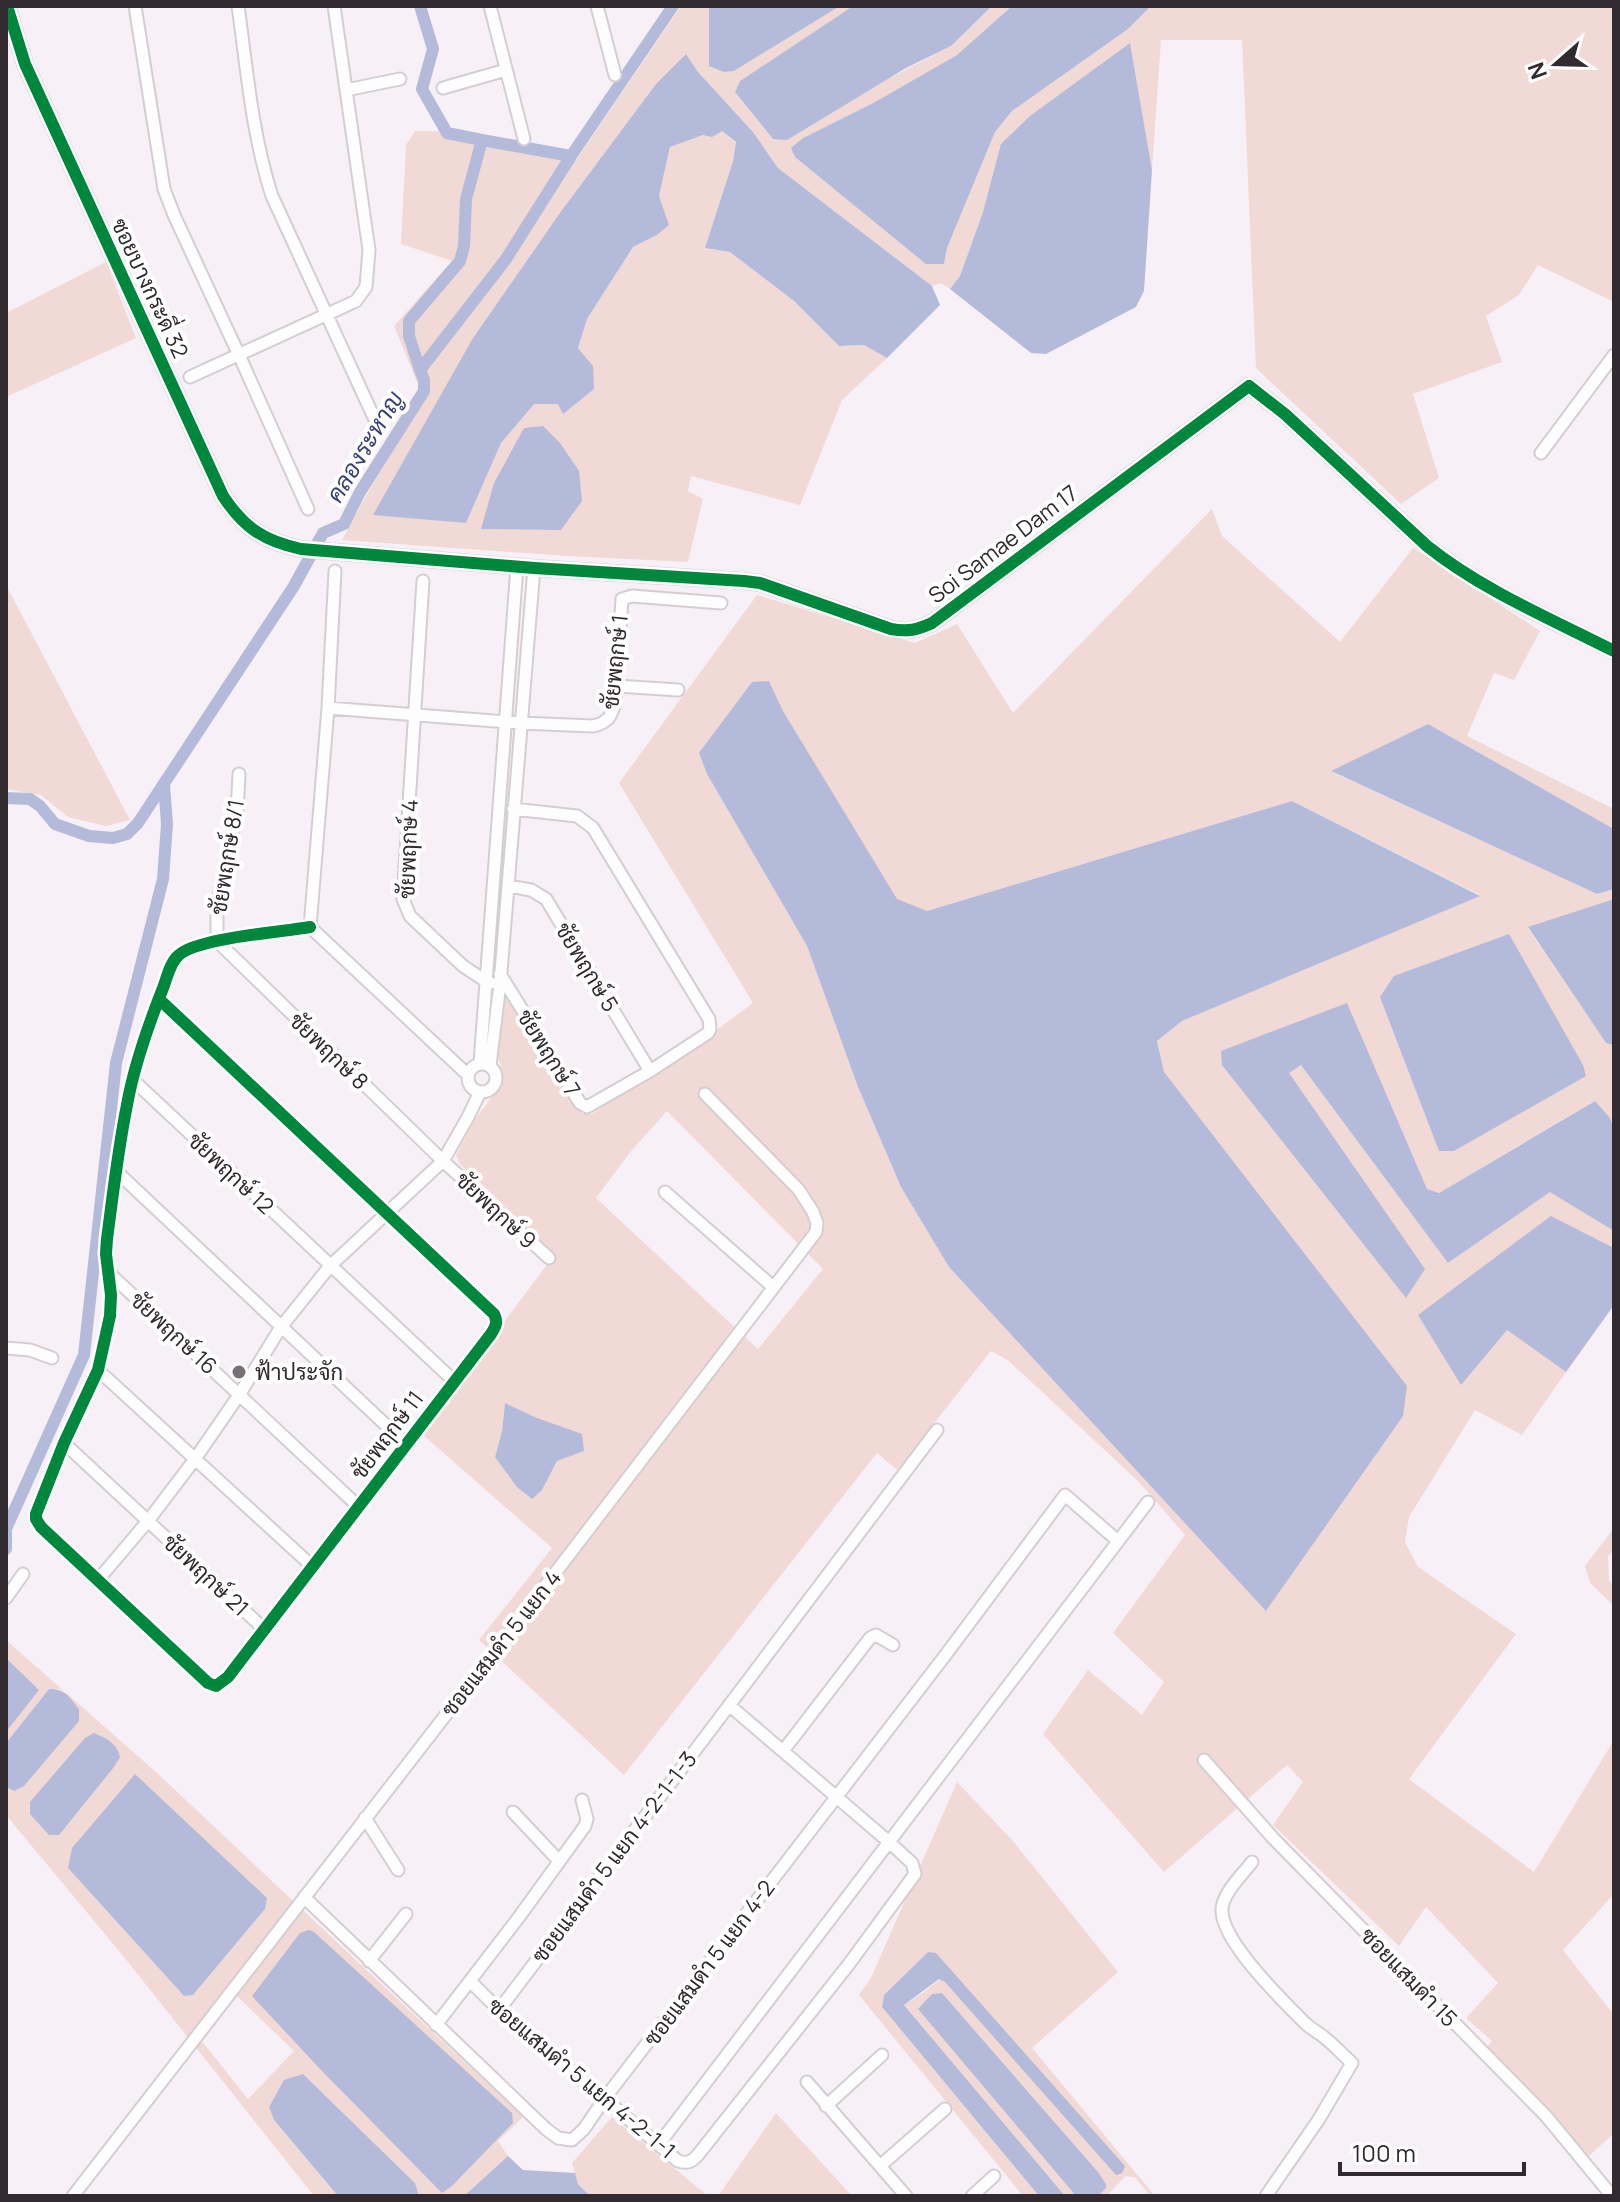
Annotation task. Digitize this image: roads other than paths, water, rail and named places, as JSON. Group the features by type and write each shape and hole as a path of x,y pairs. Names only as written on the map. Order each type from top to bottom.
{"street":[{"name":"ซอยบางกระดี่ 32","path":"7,6 25,64 223,496 242,521 259,535 301,549"},
{"path":"135,6 164,189 308,509"},
{"path":"238,6 263,170 272,196 376,422"},
{"path":"190,377 356,301 366,287 369,250 334,6"},
{"path":"490,6 524,139"},
{"path":"597,6 615,75"},
{"path":"443,88 506,70"},
{"path":"346,90 400,79"},
{"path":"1541,453 1614,355"},
{"name":"Soi Samae Dam 17","path":"301,549 760,583 907,632 932,623 1249,386 1286,415 1448,563 1614,651"},
{"path":"485,1064 495,849 517,566"},
{"path":"485,1064 500,979 534,568"},
{"path":"310,927 328,708 335,571"},
{"path":"414,715 423,581"},
{"name":"ชัยพฤกษ์ 1","path":"328,708 520,723 600,725 613,713 622,599 632,596 721,603"},
{"path":"508,664 525,665"},
{"path":"617,686 678,690"},
{"name":"ชัยพฤกษ์ 4","path":"414,715 404,907 463,966 487,982 500,979"},
{"path":"502,767 516,769"},
{"name":"ชัยพฤกษ์ 8/1","path":"217,941 217,905 237,812 239,774"},
{"path":"513,809 577,816 593,828 709,1019 708,1033 650,1071"},
{"path":"495,849 510,850"},
{"name":"ชัยพฤกษ์ 5","path":"508,886 531,890 546,899 650,1071"},
{"path":"310,927 217,941 188,949 175,960 159,999 133,1080 116,1171 106,1254 110,1316 98,1370 37,1509 36,1519 41,1527 98,1580 195,1459 281,1327 330,1266 443,1161 480,1092"},
{"path":"310,927 468,1075 472,1087 480,1092 489,1090 496,1083 496,1073 485,1064"},
{"name":"ชัยพฤกษ์ 8","path":"217,941 443,1161"},
{"name":"ชัยพฤกษ์ 7","path":"500,979 583,1106 592,1106 650,1071"},
{"name":"ชัยพฤกษ์ 11","path":"98,1580 208,1683 212,1686 221,1684 496,1326 494,1314 159,999"},
{"path":"468,1075 470,1069 485,1064"},
{"name":"ชัยพฤกษ์ 12","path":"133,1080 454,1381"},
{"name":"ซอยแสมดำ 5 แยก 4","path":"73,2196 816,1232 813,1212 799,1190 705,1094"},
{"name":"ชัยพฤกษ์ 9","path":"443,1161 549,1258"},
{"path":"116,1171 406,1444"},
{"path":"665,1192 773,1287"},
{"name":"ชัยพฤกษ์ 16","path":"108,1272 358,1506"},
{"path":"6,1348 30,1350 52,1358"},
{"path":"98,1370 313,1567"},
{"name":"ซอยแสมดำ 5 แยก 4-2-1-1-3","path":"499,2010 937,1430"},
{"name":"ชัยพฤกษ์ 21","path":"64,1443 264,1629"},
{"name":"ซอยแสมดำ 5 แยก 4-2","path":"304,1897 558,2138 566,2141 578,2136 1065,1495 1118,1541"},
{"path":"659,2144 1148,1502"},
{"path":"6,1598 23,1574"},
{"path":"783,1751 870,1638 876,1635 893,1645"},
{"path":"729,1705 889,1842"},
{"name":"ซอยแสมดำ 15","path":"1204,1760 1273,1838 1546,2116 1612,2196"},
{"path":"436,2025 585,1826 587,1819 582,1800"},
{"path":"513,1812 559,1861"},
{"path":"365,1818 398,1870"},
{"name":"ซอยแสมดำ 5 แยก 4-2-1-1","path":"470,1981 499,2010 684,2163 697,2156 738,2107 914,1879 912,1863 889,1842"},
{"path":"1252,1862 1223,1901 1221,1912 1225,1927 1241,1953 1263,1978 1306,2024 1352,2063 1319,2119 1266,2196"},
{"path":"369,1961 406,1914"},
{"path":"826,2106 882,2055"},
{"path":"807,2082 906,2196"},
{"path":"880,2166 945,2109"},
{"path":"972,2196 994,2176"}],"water":[{"path":"709,6 840,6 734,71 724,72 709,66"},
{"path":"853,6 992,6 951,46 906,68 787,140 773,139 735,92 740,81"},
{"path":"1012,6 1151,6 1128,29 1012,111 995,132 947,248 944,264 926,264 795,157 791,148 803,138 875,102 957,55"},
{"path":"1130,43 1152,170 1144,291 1136,307 1046,354 1031,353 950,289 960,276 983,212 1001,144 1030,116"},
{"path":"686,54 698,72 753,132 778,168 932,286 940,305 887,358 864,345 839,346 794,301 730,252 705,248 733,161 736,142 722,131 712,137 703,135 670,147 659,196 669,225 633,247 587,319 578,348 593,366 594,389 563,414 558,404 534,404 501,443 466,523 373,515 473,338 562,210 656,84"},
{"path":"543,426 560,443 579,471 582,501 561,530 481,529 494,483 524,428"},
{"path":"769,681 783,711 897,899 927,911 1292,801 1480,896 1182,1021 1157,1041 1164,1072 1407,1386 1403,1416 1266,1611 949,1267 901,1187 858,1087 807,946 707,774 699,753 752,682"},
{"path":"1428,724 1614,829 1614,889 1597,894 1331,771"},
{"path":"1614,899 1614,1045 1606,1043 1528,927"},
{"path":"1509,934 1583,1065 1586,1076 1454,1151 1439,1151 1380,997 1394,976"},
{"path":"1347,1003 1427,1189 1439,1193 1595,1101 1610,1118 1614,1129 1614,1231 1550,1192 1448,1263 1301,1065 1289,1073 1425,1269 1406,1298 1222,1065 1221,1051"},
{"path":"1551,1216 1614,1248 1614,1305 1566,1372 1507,1330 1461,1385 1418,1315"},
{"path":"505,1403 582,1434 584,1451 557,1461 542,1490 532,1499 517,1487 495,1457"},
{"path":"6,1658 39,1690 6,1732"},
{"path":"49,1689 59,1690 70,1697 79,1709 79,1721 24,1786 14,1791 6,1787 6,1743"},
{"path":"94,1733 114,1745 120,1757 59,1835 49,1835 30,1814 30,1802 85,1738"},
{"path":"135,1774 267,1898 265,1909 193,1995 184,1996 68,1868 72,1848"},
{"path":"309,1930 512,2113 513,2123 442,2193 252,1996 300,1933"},
{"path":"928,1952 936,1953 1125,2166 1122,2173 1116,2175 945,1982 939,1979 904,2005 1065,2196 1039,2196 882,2007 884,1995"},
{"path":"942,1993 1098,2172 1106,2188 1098,2196 1076,2196 918,2009 932,1994"},
{"path":"303,2074 415,2183 419,2196 338,2196 274,2120 269,2107 284,2080"},
{"path":"508,2156 523,2170 575,2173 578,2184 590,2196 464,2196"}],"waterway":[{"path":"420,6 433,49 422,89 447,133 482,140 466,199 464,246 460,261 409,321 409,336 420,370"},
{"name":"คลองระหาญ","path":"6,798 30,799 55,824 89,836 113,838 127,834 138,823 294,586 323,533 344,524 360,492 424,391 420,370 506,259 571,156 673,6"},
{"path":"482,140 571,156"},
{"path":"6,1549 6,1529 84,1355 116,1063 163,879 167,824 164,785"}],"place":[{"name":"ฟ้าประจัก","path":"239,1372"}]}
